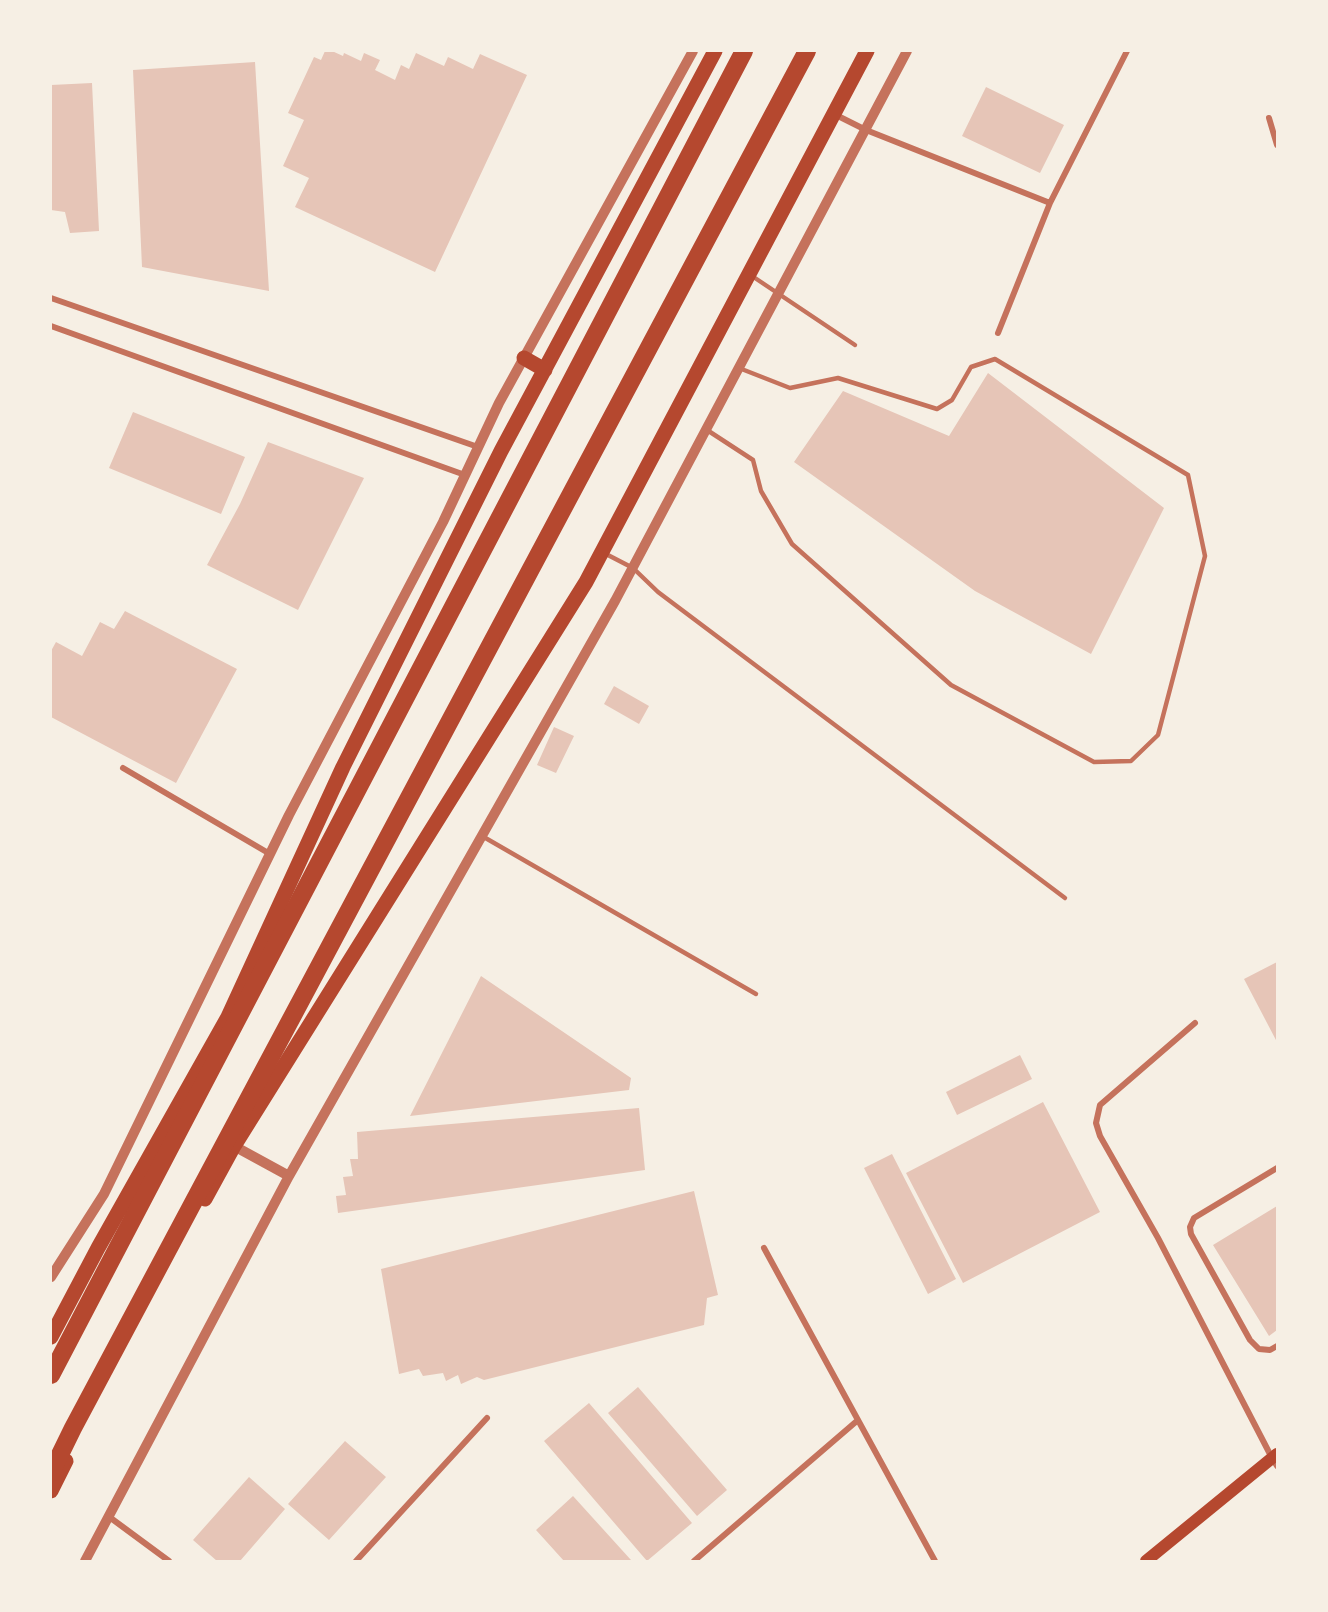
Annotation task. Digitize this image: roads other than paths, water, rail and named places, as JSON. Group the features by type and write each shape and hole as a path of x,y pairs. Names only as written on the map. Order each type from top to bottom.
{"highway":[{"path":"51,1375 744,51"},
{"path":"51,1473 807,51"}],"main road":[{"path":"51,1337 98,1248 228,1017 343,767 501,451 715,51"},
{"path":"51,1491 234,1146 586,582 867,51"},
{"path":"524,358 545,370"},
{"path":"1146,1561 1275,1459"}],"street":[{"path":"51,1276 104,1194 289,815 442,522 499,403 693,51"},
{"path":"86,1561 289,1176 633,568 907,51"},
{"path":"998,333 1050,203 1127,51"},
{"path":"833,114 866,130 1050,203"},
{"path":"1269,118 1277,145"},
{"path":"51,298 478,447"},
{"path":"51,326 465,475"},
{"path":"123,768 270,854"},
{"path":"1195,1023 1100,1105 1096,1123 1100,1136 1158,1238 1275,1459"},
{"path":"234,1146 289,1176"},
{"path":"1277,1168 1194,1218 1190,1227 1191,1234 1250,1340 1259,1349 1270,1350 1277,1346"},
{"path":"764,1248 935,1561"},
{"path":"356,1561 487,1418"},
{"path":"694,1561 858,1420"},
{"path":"108,1516 169,1561"}],"lane":[{"path":"750,274 855,345"},
{"path":"706,430 753,460 761,491 792,544 951,685 1094,762 1131,761 1158,735 1205,556 1188,475 995,359 971,367 952,400 937,409 838,378 790,388 740,368"},
{"path":"602,552 633,568 658,592 1065,898"},
{"path":"482,836 756,994"}]}
